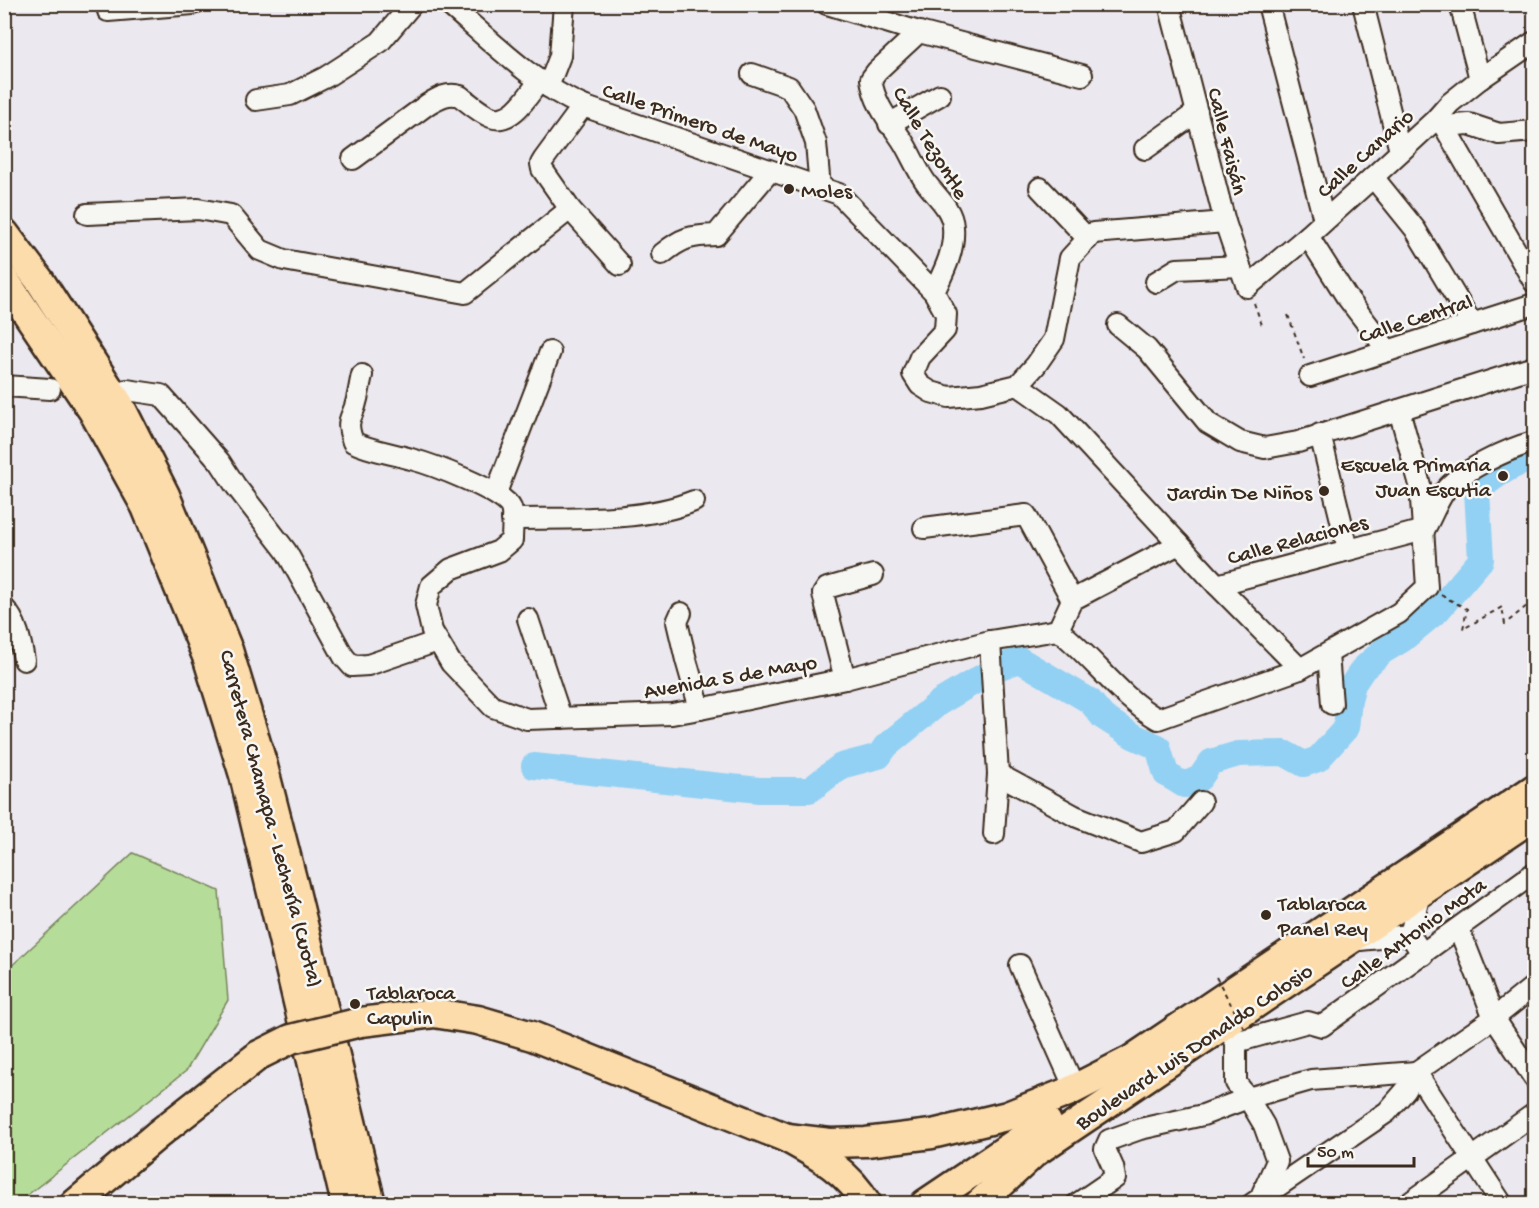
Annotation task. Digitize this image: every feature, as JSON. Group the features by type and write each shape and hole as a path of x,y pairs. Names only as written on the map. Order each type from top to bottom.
{"highway":[{"name":"Carretera Chamapa - Lechería (Cuota)","path":"4,233 40,281 118,404 165,495 228,650 263,766 371,1203"},
{"name":"Carretera Chamapa - Lechería (Cuota)","path":"4,279 93,411 146,507 208,659 244,775 346,1203"},
{"name":"Boulevard Luis Donaldo Colosio","path":"787,1138 830,1143 866,1142 932,1134 1007,1116 1075,1089 1131,1060 1534,789"},
{"name":"Boulevard Luis Donaldo Colosio","path":"979,1203 1035,1152 1235,1032 1345,941 1534,816"},
{"path":"75,1203 259,1055 291,1039 361,1022 434,1013 478,1020 532,1036 787,1138 820,1156 844,1173 867,1203"},
{"path":"925,1203 1076,1103 1131,1060"}],"street":[{"path":"108,12 193,4"},
{"path":"256,100 290,95 326,77 380,42 412,4"},
{"name":"Calle Primero de Mayo","path":"448,4 544,83 583,106 839,194 934,292 946,314 945,330 920,357 913,374 920,385 931,392 949,397 981,394 1018,385"},
{"path":"353,159 441,97 454,94 460,96 490,117 500,119 511,114 544,83 560,56 564,4"},
{"path":"827,4 919,32 1082,75"},
{"name":"Calle Faisán","path":"1169,4 1225,222 1247,287"},
{"path":"1268,4 1324,220"},
{"path":"1363,4 1400,152"},
{"path":"1460,4 1480,79"},
{"name":"Calle Tezontle","path":"919,32 871,79 873,89 889,124 902,141 927,184 943,202 953,225 950,258 934,292"},
{"path":"1534,42 1450,103 1439,123 1534,282"},
{"path":"752,74 789,87 804,110 816,142 820,188"},
{"path":"889,124 940,95"},
{"path":"583,106 541,164 542,170 570,209 620,265"},
{"path":"1145,149 1197,112"},
{"name":"Calle Canario","path":"1247,287 1308,236 1400,152 1439,123 1468,124 1499,134 1534,131"},
{"path":"662,254 679,240 717,235 770,171"},
{"path":"1373,177 1415,229 1472,324"},
{"path":"1040,188 1088,239"},
{"path":"87,214 198,209 231,215 260,250 284,260 465,293 570,209"},
{"path":"1225,222 1093,233 1070,258 1054,339 1036,365 1018,385 1059,414 1217,585 1300,669"},
{"path":"1308,236 1346,296 1388,351"},
{"path":"1156,282 1177,269 1240,266"},
{"name":"Calle Central","path":"1310,376 1534,304"},
{"path":"1118,325 1147,349 1208,423 1240,442 1265,448 1298,442 1534,367"},
{"path":"496,493 550,352"},
{"path":"362,375 357,402 349,417 348,429 353,442 363,447 413,459 496,493 506,500 512,509 512,519 580,518 654,513 694,501"},
{"path":"4,386 50,389"},
{"path":"128,390 160,395 220,462 286,551 344,657 352,666 368,665 438,641"},
{"path":"1179,544 1072,600 1058,630 1074,642 1139,708 1158,719 1300,669 1399,613 1427,587 1420,485 1399,410"},
{"path":"1320,434 1348,549"},
{"path":"1424,530 1445,490 1468,472 1514,447 1534,442"},
{"path":"924,528 1026,514 1072,600"},
{"name":"Avenida 5 de Mayo","path":"512,519 512,540 499,551 452,569 431,586 426,605 432,631 451,663 493,707 527,719 672,714 845,679 990,642 1058,630"},
{"name":"Calle Relaciones","path":"1217,585 1424,530"},
{"path":"845,679 823,594 826,588 873,575"},
{"path":"4,608 10,614 21,643 24,660"},
{"path":"681,613 677,622 700,709"},
{"path":"528,619 561,718"},
{"path":"990,642 998,774 994,834"},
{"path":"1328,654 1332,704"},
{"path":"998,774 1075,816 1141,842 1176,831 1201,802"},
{"name":"Calle Antonio Mota","path":"1235,1032 1308,1022 1322,1026 1533,878"},
{"path":"1420,893 1410,935 1423,955"},
{"path":"1459,929 1494,1018 1534,1077"},
{"path":"1345,941 1410,935"},
{"path":"1020,965 1075,1089"},
{"path":"1257,1199 1387,1112 1406,1090 1416,1072 1494,1018 1534,986"},
{"path":"1235,1032 1236,1083 1248,1098 1263,1125 1277,1161 1257,1199"},
{"path":"1077,1203 1115,1178 1105,1149 1108,1140 1140,1129 1203,1115 1248,1098 1311,1080 1416,1072"},
{"path":"1416,1072 1502,1203"},
{"path":"1408,1203 1534,1114"}],"path":[{"path":"1247,287 1262,325"},
{"path":"1288,315 1310,376"},
{"path":"1441,596 1467,609 1463,629 1502,607 1505,624 1534,600"},
{"path":"1216,977 1235,1032"}],"green space":[{"path":"133,853 219,891 228,1000 186,1071 17,1203 5,1203 5,972"}],"waterway":[{"path":"534,766 759,790 810,790 841,766 879,756 886,746 940,702 997,668 1020,660 1090,701 1103,717 1133,736 1158,747 1166,774 1184,785 1200,778 1211,762 1238,754 1284,753 1304,764 1318,759 1346,728 1353,684 1363,669 1438,610 1481,560 1477,491 1504,471 1534,459"}],"place":[{"name":"Moles","path":"789,189"},
{"name":"Escuela Primaria Juan Escutia","path":"1503,476"},
{"name":"Jardin De Niños","path":"1324,491"},
{"name":"Tablaroca Panel Rey","path":"1266,915"},
{"name":"Tablaroca Capulin","path":"355,1004"}]}
